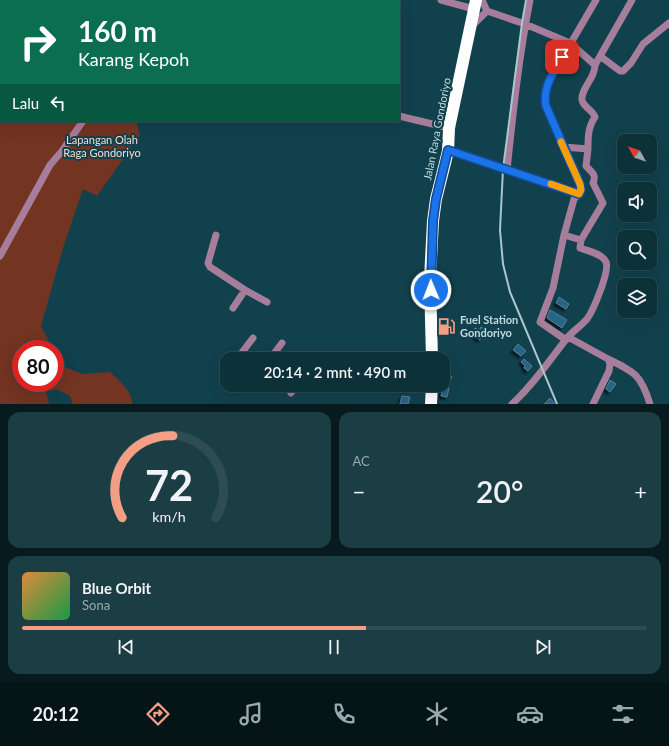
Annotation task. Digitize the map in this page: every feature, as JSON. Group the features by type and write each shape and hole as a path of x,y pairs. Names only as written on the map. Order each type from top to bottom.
{"highway":[{"name":"Jalan Raya Gondoriyo","path":"432,352 430,279 433,221 436,199 448,150 448,128 477,3"},
{"path":"431,404 432,392"}],"street":[{"path":"441,0 477,3 487,11 525,24 570,43 595,65"},
{"path":"507,170 516,87 530,0"},
{"path":"596,0 570,43 548,84 545,94 546,106 580,184 581,190 574,199 552,288 540,322 567,339 629,369 640,379 650,404"},
{"path":"512,404 522,395 567,339 587,319 603,285 607,265 606,260 580,248 582,240 602,203 593,183 595,178 594,173 586,166 588,133 591,123 595,117 582,100 584,91 593,74 595,65 632,0"},
{"path":"470,28 487,11"},
{"path":"600,56 622,72 631,63 643,44 669,22"},
{"path":"400,116 448,128"},
{"path":"0,256 50,165 82,122"},
{"path":"564,148 588,149"},
{"path":"448,150 579,194"},
{"path":"216,235 208,263 210,268 267,302"},
{"path":"564,235 582,240"},
{"path":"233,308 245,290"},
{"path":"242,352 253,338"},
{"path":"278,352 282,343"},
{"path":"593,404 611,367 608,359"}],"green space":[{"name":"Lapangan Olah Raga Gondoriyo","path":"0,122 136,122 140,135 97,196 83,189 63,248 41,326 48,340 12,340 12,392 46,392 49,404 0,404"},
{"path":"64,366 82,374 110,372 128,390 132,399 132,404 73,404 70,396 63,392 64,392"}],"building":[{"path":"559,297 569,304 566,309 556,303"},
{"path":"550,310 567,320 562,328 547,318"},
{"path":"481,327 486,330 480,340 473,332 475,328 479,330"},
{"path":"518,344 526,351 521,356 513,350"},
{"path":"524,359 532,366 528,371 524,368 525,366 521,362"},
{"path":"610,380 616,384 610,392 606,389"},
{"path":"442,392 448,392 447,397 441,396"},
{"path":"402,396 410,397 408,404 400,404"},
{"path":"550,398 555,404 544,404"}],"railway":[{"path":"526,0 503,169 500,230 503,264 510,292 557,404"}],"slow traffic":[{"path":"551,184 579,194 581,190 580,184 561,142"}],"place":[{"name":"Fuel Station Gondoriyo","path":"447,326"}],"route":[{"path":"431,290 430,279 433,221 436,199 448,150 579,194 581,190 580,184 545,101 545,89 562,57"}]}
